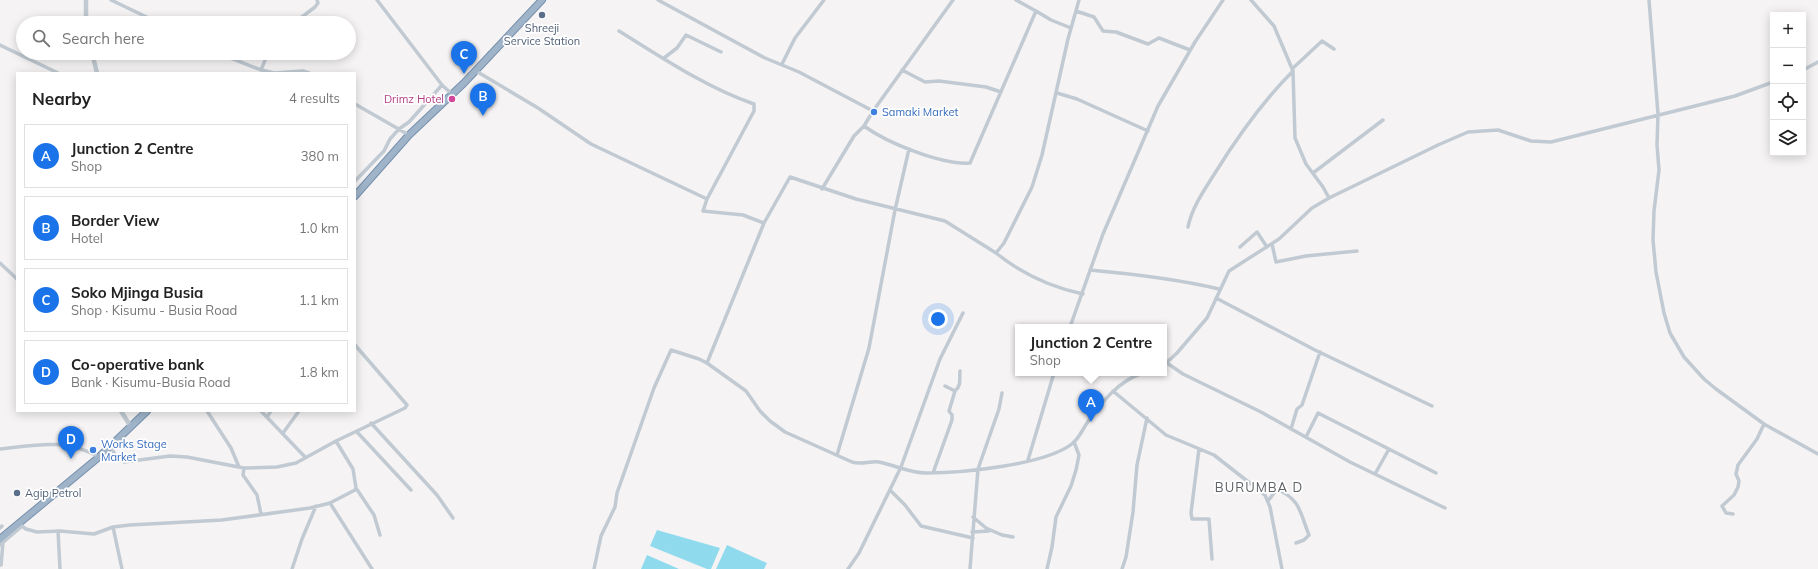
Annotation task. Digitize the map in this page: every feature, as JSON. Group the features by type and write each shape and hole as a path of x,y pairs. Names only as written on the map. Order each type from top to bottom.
{"highway":[{"path":"356,195 409,135 476,71 542,0"},
{"path":"1,542 99,457 146,412"}],"street":[{"path":"86,0 86,16"},
{"path":"111,0 144,16"},
{"path":"304,16 316,7 318,3 317,0"},
{"path":"377,0 442,85 452,94"},
{"path":"658,0 765,58 782,64 873,111"},
{"path":"782,64 795,38 824,0"},
{"path":"822,189 854,136 864,126 902,70 954,0"},
{"path":"1016,0 1051,20 1071,28"},
{"path":"996,253 1004,243 1032,186 1042,155 1071,28 1079,0"},
{"path":"1071,324 1080,298 1083,294 1102,234 1158,106 1190,50 1223,0"},
{"path":"1251,0 1274,26 1293,70 1295,138 1300,151 1329,198"},
{"path":"1649,0 1658,114 1657,145 1659,170 1654,211 1653,240 1656,272 1668,326 1678,347 1704,379 1764,424 1818,454"},
{"path":"1076,11 1094,17 1100,28 1107,32 1116,32 1148,44 1159,38 1190,50"},
{"path":"864,126 909,149 954,162 964,164 970,163 1036,12"},
{"path":"619,31 664,58 742,100 754,104 754,110 707,199 703,212 743,215 764,223"},
{"path":"664,58 677,48 686,35 722,52"},
{"path":"1188,227 1195,206 1205,189 1240,133 1263,103 1322,41 1334,49"},
{"path":"0,45 16,53"},
{"path":"31,60 56,72"},
{"path":"94,60 97,72"},
{"path":"236,60 267,72"},
{"path":"261,70 265,60"},
{"path":"1806,68 1818,62"},
{"path":"902,70 926,82 939,81 986,87 1001,92"},
{"path":"476,71 522,98 591,144 707,199"},
{"path":"289,72 306,72"},
{"path":"1167,362 1177,354 1207,318 1229,271 1288,232 1312,208 1329,198 1438,145 1468,132 1498,130 1531,140 1551,142 1658,114 1679,111 1735,96 1770,83"},
{"path":"356,180 384,151 390,139 399,129 409,122 442,85"},
{"path":"1057,94 1077,100 1148,131"},
{"path":"356,105 409,135"},
{"path":"1313,173 1383,120"},
{"path":"837,455 869,348 895,210 909,149"},
{"path":"707,363 764,223 790,177 822,189 895,210 945,221 996,253 1018,269 1045,283 1064,290 1083,294"},
{"path":"1240,247 1258,232 1267,247"},
{"path":"1272,244 1276,262 1306,256 1357,251"},
{"path":"0,263 16,278"},
{"path":"1090,270 1135,274 1188,282 1220,289"},
{"path":"1216,298 1320,352 1432,406"},
{"path":"848,569 859,552 901,467 940,359 963,313"},
{"path":"111,446 117,459 124,462 170,456 187,457 241,467 277,467 296,463 336,441 357,432 371,423 405,408 407,405 356,346"},
{"path":"594,569 601,536 615,507 617,493 654,388 670,350 707,363 746,391 770,421 785,432 857,464 877,462 925,473 978,469 1055,454 1074,442 1095,412 1113,391 1119,385 1133,376"},
{"path":"1291,429 1297,409 1302,405 1320,352"},
{"path":"1167,365 1375,474 1445,508"},
{"path":"933,473 952,420 952,415 949,412 955,391 961,380 960,371"},
{"path":"1028,460 1053,376"},
{"path":"945,386 955,391"},
{"path":"1113,391 1166,435 1214,455 1264,495 1268,500 1278,542 1282,569"},
{"path":"970,569 978,469 999,409 1002,393"},
{"path":"122,412 131,427"},
{"path":"208,412 231,448 241,467 243,475 257,495 261,514"},
{"path":"262,412 305,457"},
{"path":"267,417 270,412"},
{"path":"283,433 298,412"},
{"path":"1306,437 1318,414 1436,473"},
{"path":"1122,569 1126,557 1133,512 1137,465 1147,418"},
{"path":"371,423 437,496 453,518"},
{"path":"1733,514 1726,513 1722,506 1734,495 1739,481 1736,474 1738,465 1757,439 1764,424"},
{"path":"357,432 411,490"},
{"path":"336,441 354,469 356,488 374,515 380,535"},
{"path":"1047,569 1056,517 1071,486 1076,470 1079,455 1074,442"},
{"path":"0,449 64,444 86,450 99,457"},
{"path":"1199,449 1191,513 1192,519 1209,519 1212,559"},
{"path":"1375,474 1389,449"},
{"path":"4,569 1,564 1,542 20,525 36,532 58,531 94,534 113,527 222,520 330,503 355,490 356,488"},
{"path":"1268,500 1277,489 1290,495 1298,505 1309,535 1304,540 1296,543"},
{"path":"890,490 905,505 921,526 972,538"},
{"path":"330,503 372,569"},
{"path":"292,569 302,539 316,506"},
{"path":"973,517 986,528 1002,535 1013,536"},
{"path":"113,527 122,569"},
{"path":"58,531 60,569"},
{"path":"972,532 993,531"}],"water":[{"path":"657,530 720,548 711,569 707,569 650,546"},
{"path":"727,545 767,563 764,569 716,569"},
{"path":"647,555 679,569 641,569"}],"place":[{"name":"Shreeji Service Station","path":"542,15"},
{"name":"Soko Mjinga Busia","path":"464,74"},
{"name":"Drimz Hotel","path":"452,99"},
{"name":"Samaki Market","path":"874,112"},
{"name":"Border View","path":"483,116"},
{"name":"Junction 2 Centre","path":"1091,422"},
{"name":"Works Stage Market","path":"93,450"},
{"name":"Co-operative bank","path":"71,459"},
{"name":"Agip Petrol","path":"17,493"}],"district":[{"name":"BURUMBA D","path":"1259,487"}]}
